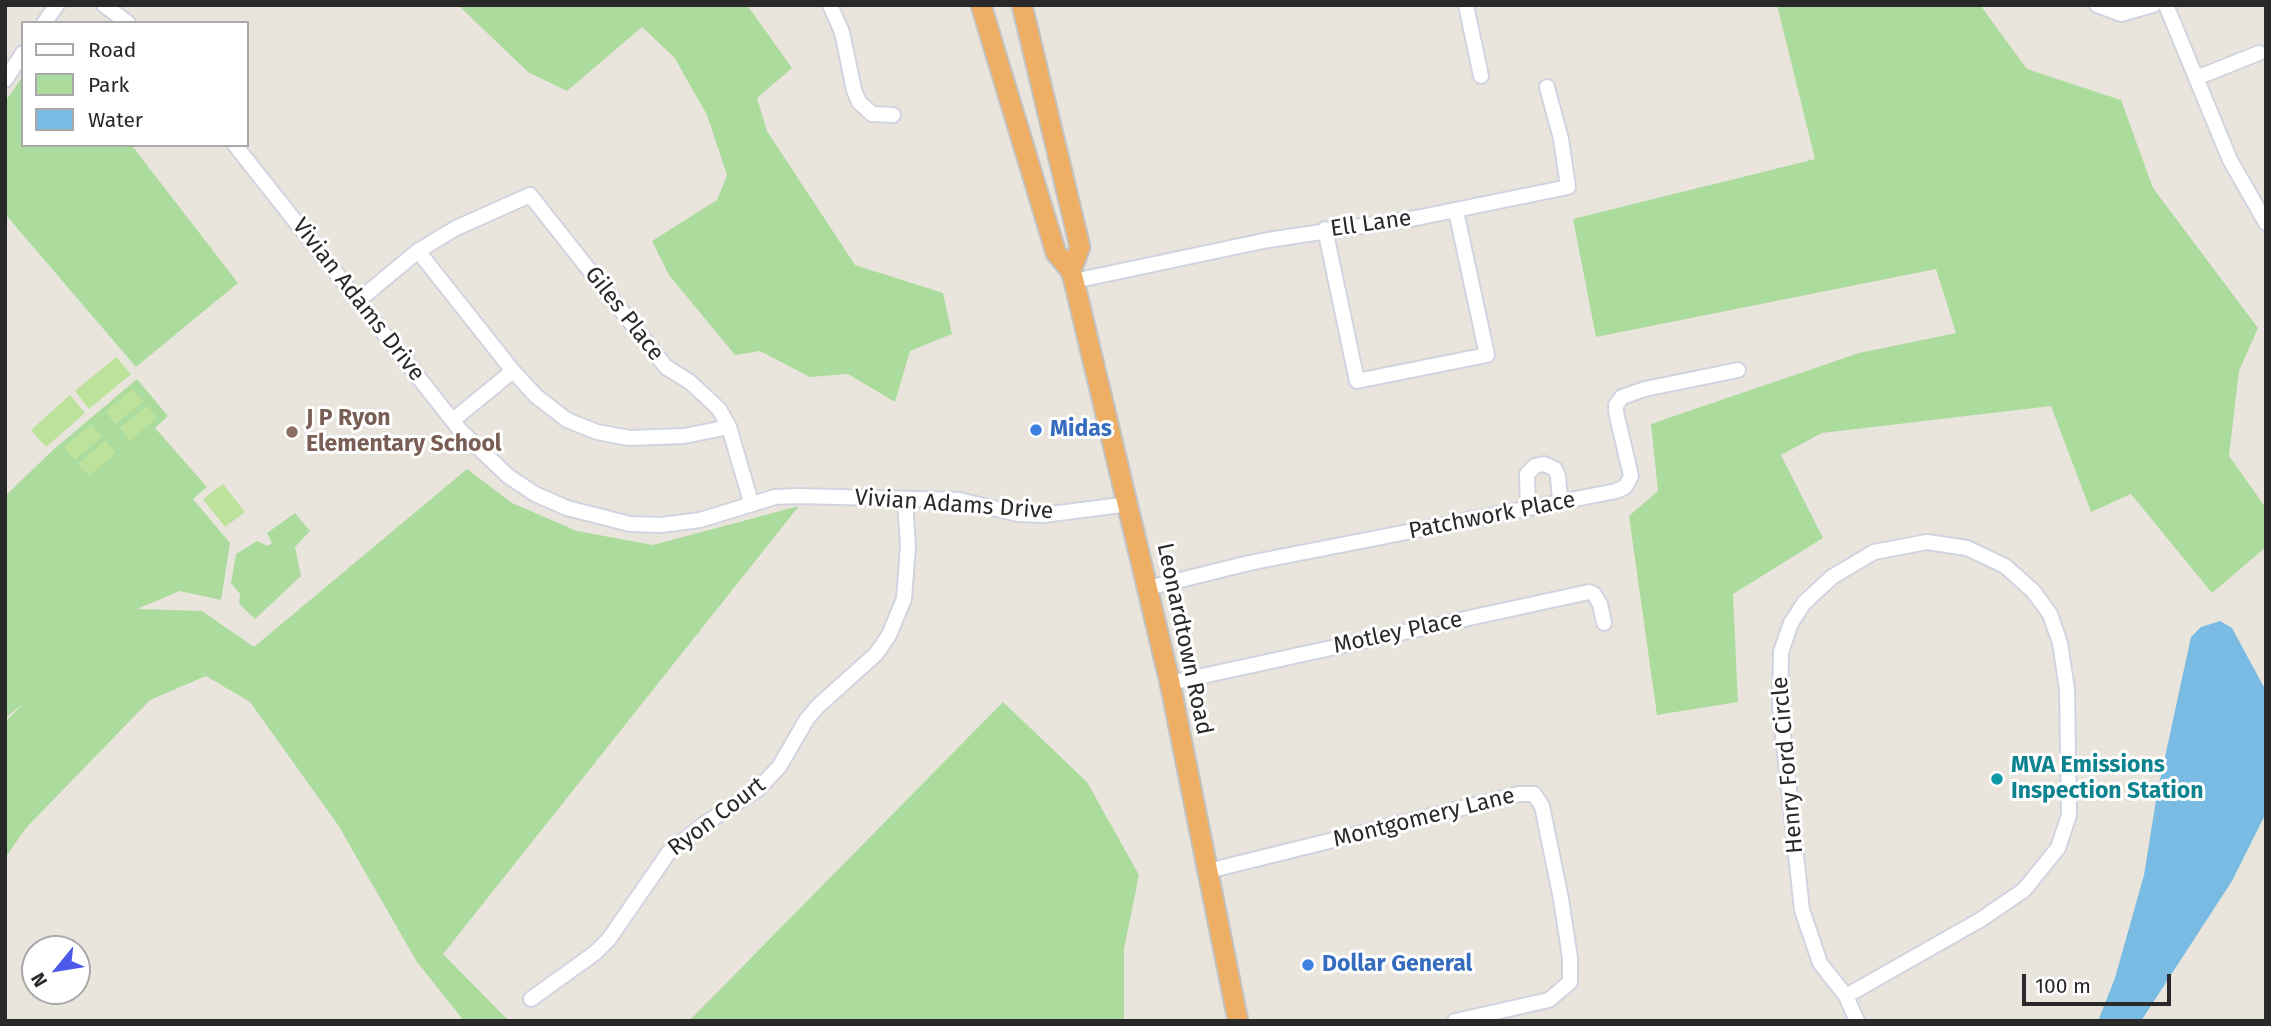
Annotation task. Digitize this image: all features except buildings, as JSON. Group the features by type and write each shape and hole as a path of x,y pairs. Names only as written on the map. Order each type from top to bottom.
{"highway":[{"name":"Leonardtown Road","path":"981,5 1056,253 1072,276 1170,683 1238,1021"},
{"name":"Leonardtown Road","path":"1022,5 1080,247 1072,276"}],"street":[{"path":"45,21 57,5"},
{"path":"104,5 125,21"},
{"path":"830,5 842,32 859,102 872,114 893,115"},
{"path":"1466,5 1481,76"},
{"path":"2097,5 2122,14 2153,5"},
{"path":"2166,5 2230,160 2261,206 2266,223"},
{"path":"2196,78 2259,53"},
{"path":"5,80 21,56"},
{"name":"Ell Lane","path":"1072,276 1325,229 1456,211 1568,187 1561,139 1547,88"},
{"name":"Vivian Adams Drive","path":"237,147 453,421 508,475 535,494 581,513 631,524 675,525 751,502 798,496 905,501 959,500 1018,514 1042,515 1129,504"},
{"name":"Giles Place","path":"418,251 456,228 530,195 666,367 690,382 719,409 729,426 751,502"},
{"path":"1325,229 1357,381 1487,355 1456,211"},
{"path":"359,300 418,251 513,372 536,396 567,420 597,432 629,438 684,436 729,426"},
{"name":"Patchwork Place","path":"1148,588 1248,563 1616,491 1629,482 1631,476 1616,412 1616,405 1622,397 1645,389 1738,370"},
{"path":"453,421 513,372"},
{"path":"1528,508 1527,474 1535,466 1544,464 1555,469 1558,475 1560,501"},
{"name":"Ryon Court","path":"531,999 595,953 609,939 669,852 703,825 757,790 779,767 807,719 818,706 876,653 890,635 904,599 908,546 905,501"},
{"name":"Henry Ford Circle","path":"1846,996 2007,904 2037,876 2064,833 2071,800 2068,719 2063,660 2055,628 2045,606 2020,577 1967,548 1938,543 1908,543 1860,557 1816,589 1804,603 1791,623 1781,652 1780,708 1802,910 1820,963 1846,996 1857,1021"},
{"name":"Motley Place","path":"1170,683 1589,593 1594,594 1600,604 1604,623"},
{"name":"Montgomery Lane","path":"1208,871 1519,794 1533,794 1542,806 1560,895 1570,958 1570,982 1549,1000 1455,1021"}],"green space":[{"path":"458,5 747,5 792,68 757,98 767,131 855,265 943,293 952,334 910,351 895,402 848,374 810,377 760,351 735,355 669,275 652,241 717,200 727,175 707,115 674,57 642,27 567,91 528,72"},
{"path":"1777,5 1980,5 2027,69 2121,100 2153,188 2258,328 2239,371 2229,456 2266,508 2266,547 2212,593 2131,494 2091,512 2051,406 1822,433 1781,455 1823,538 1733,594 1738,702 1657,715 1629,516 1658,491 1651,424 1859,353 1956,333 1936,269 1596,337 1573,219 1815,159"},
{"path":"21,79 21,147 133,147 238,283 136,367 5,214 5,102"},
{"path":"116,357 131,374 89,409 75,391"},
{"path":"137,379 168,416 155,428 207,487 193,499 230,543 221,600 180,591 137,609 202,611 254,647 467,469 512,503 577,531 653,545 799,506 443,954 509,1021 464,1021 417,962 338,825 250,702 206,676 150,700 26,828 5,858 5,722 23,704 5,718 5,496 53,450"},
{"path":"132,389 143,401 116,424 105,412"},
{"path":"70,395 85,413 46,447 31,430"},
{"path":"147,405 157,418 130,441 120,428"},
{"path":"91,424 102,437 75,460 64,447"},
{"path":"105,441 116,453 89,476 78,464"},
{"path":"223,484 245,512 225,527 203,499"},
{"path":"295,513 310,531 295,547 301,576 255,619 239,604 240,594 231,583 236,554 257,541 268,546 272,543 267,533"},
{"path":"1003,702 1087,782 1139,875 1124,949 1124,1021 689,1021"}],"water":[{"path":"2220,621 2232,628 2266,691 2266,813 2232,881 2141,1021 2098,1021 2115,978 2144,875 2157,794 2191,637 2201,627"}],"place":[{"name":"Midas","path":"1036,430"},
{"name":"J P Ryon Elementary School","path":"292,432"},
{"name":"MVA Emissions Inspection Station","path":"1997,779"},
{"name":"Dollar General","path":"1308,965"}]}
